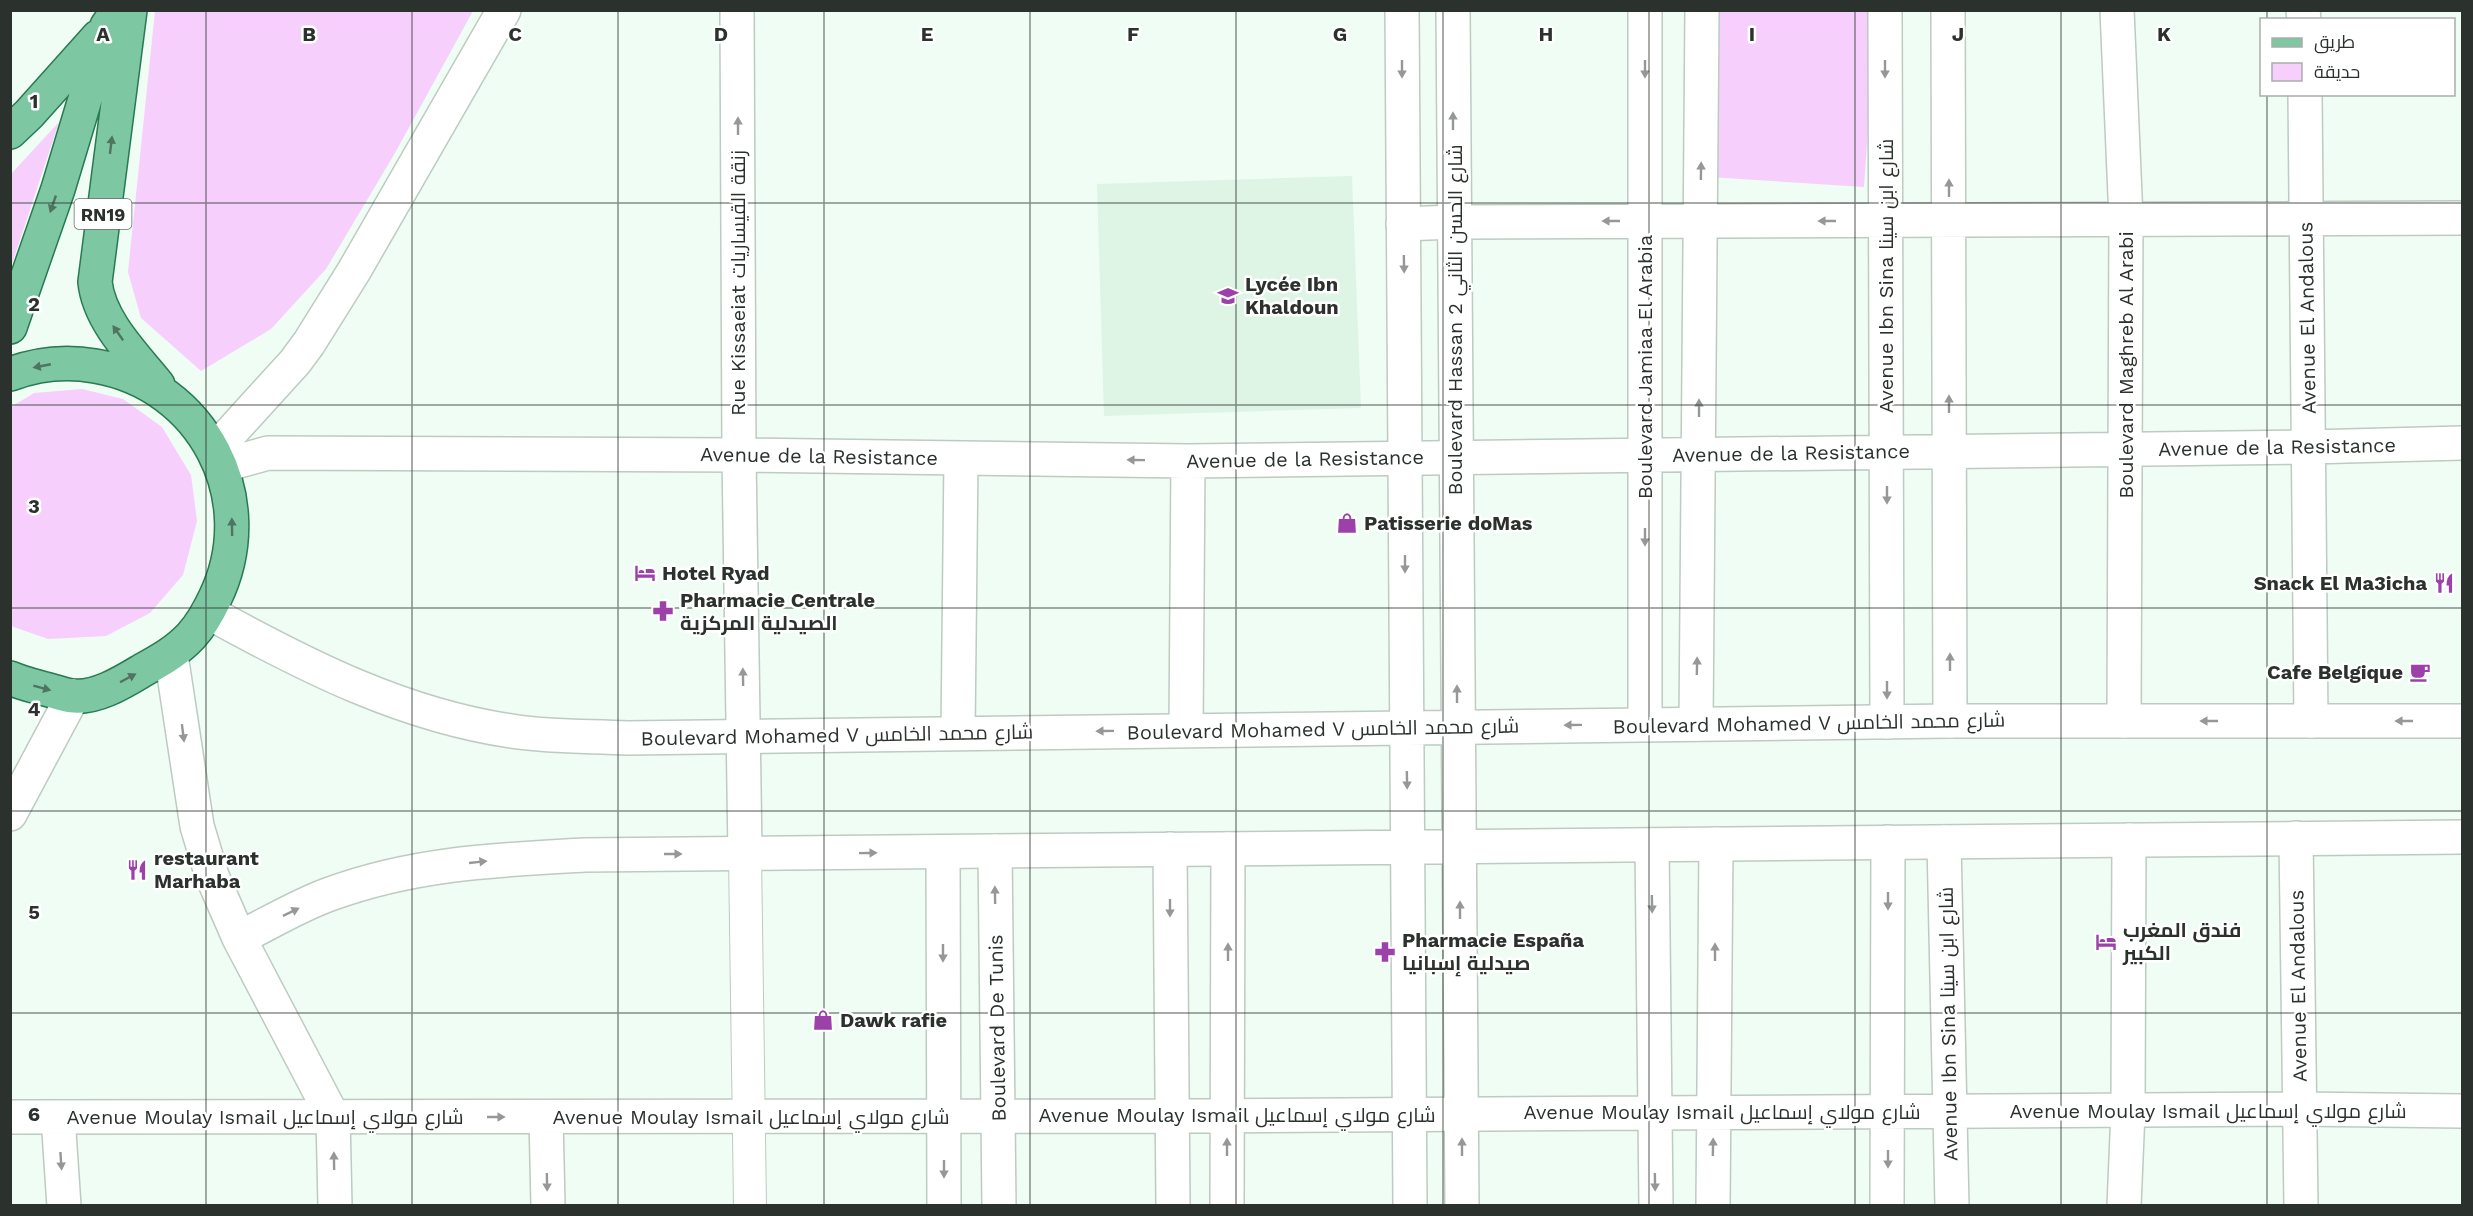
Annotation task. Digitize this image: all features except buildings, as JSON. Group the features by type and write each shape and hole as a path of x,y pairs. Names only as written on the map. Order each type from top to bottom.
{"main road":[{"name":"RN19","path":"10,327 118,16"},
{"name":"RN19","path":"10,678 73,696 102,691 171,655 192,635 208,612 225,578 232,540 231,502 217,458 194,421 167,395 129,349 97,299 95,282 118,16"},
{"path":"10,132 118,16"},
{"name":"RN19","path":"10,374 52,364 82,364 112,369 167,395"}],"street":[{"path":"217,458 309,343 354,271 504,10"},
{"name":"Rue Kissaeiat زنقة القيساريات","path":"737,10 739,455 745,854"},
{"path":"1402,10 1410,1206"},
{"name":"Boulevard Hassan 2 شارع الحسن الثاني","path":"1453,10 1462,1206"},
{"name":"Boulevard Jamiaa El Arabia","path":"1645,10 1645,724"},
{"path":"1696,724 1702,10"},
{"name":"Avenue Ibn Sina شارع ابن سينا","path":"1885,10 1887,722"},
{"path":"1948,10 1950,721"},
{"name":"Boulevard Maghreb Al Arabi","path":"2117,10 2126,219 2124,721"},
{"name":"Avenue El Andalous","path":"2305,96 2311,721"},
{"path":"1403,224 2463,218"},
{"name":"Avenue de la Resistance","path":"217,458 268,453 1188,460 1645,456 2463,443"},
{"path":"958,734 961,458"},
{"path":"1186,730 1188,460"},
{"name":"Boulevard Mohamed V شارع محمد الخامس","path":"208,612 266,644 353,686 400,704 519,732 628,738 1950,721 2463,720"},
{"path":"171,655 197,826 212,876 238,938 333,1117 335,1206"},
{"path":"10,814 73,696"},
{"path":"238,938 328,895 380,878 428,867 507,859 584,855 2463,837"},
{"name":"Avenue El Andalous","path":"2295,838 2301,1206"},
{"path":"2124,1206 2128,1111 2129,840"},
{"name":"Avenue Ibn Sina شارع ابن سينا","path":"1944,842 1952,1206"},
{"path":"1887,1206 1888,843"},
{"path":"1713,1206 1716,844"},
{"path":"1652,845 1656,1206"},
{"path":"1170,849 1173,1206"},
{"path":"1227,1206 1228,849"},
{"name":"Boulevard De Tunis","path":"995,851 999,1206"},
{"path":"943,852 944,1206"},
{"path":"745,854 750,1206"},
{"name":"Avenue Moulay Ismail شارع مولاي إسماعيل","path":"10,1117 1172,1116 2299,1109 2463,1111"},
{"path":"58,1117 64,1206"},
{"path":"546,1117 548,1206"}],"shaded area":[{"name":"Lycée Ibn Khaldoun","path":"1352,176 1361,408 1104,416 1097,184"}],"green space":[{"path":"155,11 473,11 395,153 326,269 271,329 201,371 141,318 128,272"},
{"path":"1708,11 1876,11 1864,187 1710,177"},
{"path":"59,122 11,267 11,174"},
{"path":"82,389 123,399 162,427 191,475 197,521 183,575 150,613 106,636 48,639 11,626 11,407 34,393"}],"place":[{"name":"Lycée Ibn Khaldoun","path":"1228,296"},
{"name":"Patisserie doMas","path":"1347,523"},
{"name":"Hotel Ryad","path":"645,573"},
{"name":"Snack El Ma3icha","path":"2444,583"},
{"name":"Pharmacie Centrale الصيدلية المركزية","path":"663,611"},
{"name":"Cafe Belgique","path":"2420,672"},
{"name":"restaurant Marhaba","path":"137,870"},
{"name":"فندق المغرب الكبير","path":"2106,942"},
{"name":"Pharmacie España صيدلية إسبانيا","path":"1385,952"},
{"name":"Dawk rafie","path":"823,1020"}]}
